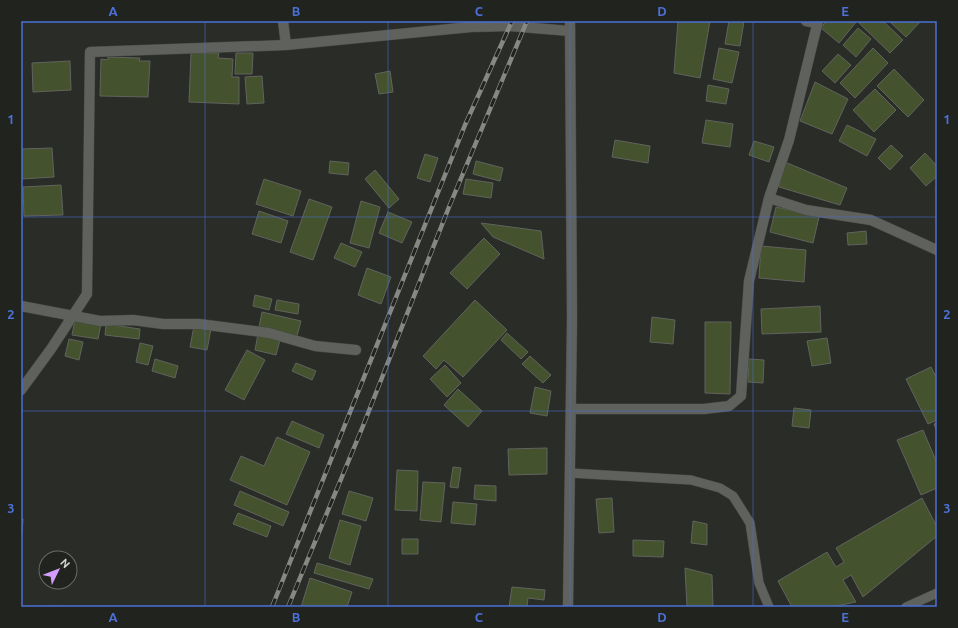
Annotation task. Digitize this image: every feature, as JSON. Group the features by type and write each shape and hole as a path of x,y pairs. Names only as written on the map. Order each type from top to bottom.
{"street":[{"path":"282,21 286,45"},
{"path":"568,607 571,409 570,21"},
{"path":"571,409 704,408 729,406 741,396 749,281 769,198 789,140 813,22"},
{"path":"21,390 87,294 90,52 286,45 471,27 509,26 570,32"},
{"path":"769,198 806,210 871,220 937,250"},
{"path":"21,306 72,317 100,321 133,320 163,324 198,324 269,333 315,346 356,350"}],"lane":[{"path":"570,473 691,480 720,488 733,496 750,523 759,583 769,607"},
{"path":"906,607 937,593"}],"building":[{"path":"678,21 710,21 700,78 674,73"},
{"path":"729,21 744,21 740,46 725,44"},
{"path":"826,21 857,21 839,43 821,28"},
{"path":"862,21 883,21 903,40 890,53 859,23"},
{"path":"889,21 921,21 906,37"},
{"path":"858,28 871,39 856,57 843,45"},
{"path":"719,48 739,52 732,83 713,79"},
{"path":"873,48 888,63 855,98 840,83"},
{"path":"191,53 219,53 218,58 233,59 232,77 239,77 239,104 189,102"},
{"path":"236,53 253,53 252,74 235,74"},
{"path":"838,54 851,65 835,83 822,71"},
{"path":"108,57 140,58 139,61 150,61 148,97 100,96 101,59 108,60"},
{"path":"70,61 71,90 33,92 32,63"},
{"path":"894,69 924,100 908,117 877,86"},
{"path":"390,71 393,92 379,94 375,74"},
{"path":"262,76 264,103 247,104 245,77"},
{"path":"815,82 848,99 832,134 800,121"},
{"path":"708,85 729,89 726,104 706,101"},
{"path":"875,89 896,110 874,132 853,110"},
{"path":"706,120 733,124 730,147 702,143"},
{"path":"847,125 876,139 867,156 839,141"},
{"path":"615,140 650,146 648,163 612,157"},
{"path":"754,141 774,147 769,162 749,155"},
{"path":"891,145 903,156 890,170 878,158"},
{"path":"52,148 54,177 21,179 21,149"},
{"path":"925,153 937,166 937,176 926,186 910,168"},
{"path":"425,154 438,158 430,182 417,178"},
{"path":"330,161 349,163 348,175 329,173"},
{"path":"476,161 503,168 500,181 473,174"},
{"path":"785,162 847,188 840,205 779,187"},
{"path":"375,170 399,199 389,208 365,179"},
{"path":"264,179 301,191 293,216 256,204"},
{"path":"466,179 493,183 491,198 463,194"},
{"path":"61,185 63,215 24,216 23,187"},
{"path":"309,199 332,207 313,260 290,252"},
{"path":"361,201 380,207 369,248 350,243"},
{"path":"776,207 819,217 813,243 770,232"},
{"path":"259,211 288,221 281,243 252,234"},
{"path":"388,212 412,222 402,243 379,233"},
{"path":"481,223 541,231 544,259 493,237"},
{"path":"866,231 867,244 848,245 847,233"},
{"path":"484,238 500,254 467,289 450,273"},
{"path":"341,243 362,252 355,267 334,258"},
{"path":"761,246 806,250 804,282 759,278"},
{"path":"367,268 391,277 381,304 358,295"},
{"path":"255,295 272,299 269,310 253,306"},
{"path":"277,300 299,304 298,314 275,310"},
{"path":"475,300 507,330 463,377 444,360 436,369 423,356"},
{"path":"820,306 821,332 762,334 761,309"},
{"path":"262,312 301,321 297,336 259,327"},
{"path":"652,317 675,320 673,344 650,342"},
{"path":"75,320 101,324 98,339 72,335"},
{"path":"705,322 731,322 730,394 705,393"},
{"path":"106,324 140,329 139,339 105,335"},
{"path":"194,326 211,329 207,350 190,347"},
{"path":"507,333 528,352 521,359 501,340"},
{"path":"258,334 280,340 276,355 255,350"},
{"path":"827,338 831,363 812,366 807,341"},
{"path":"69,339 83,342 79,360 65,356"},
{"path":"140,343 153,346 148,365 136,362"},
{"path":"247,350 265,360 244,400 225,390"},
{"path":"530,356 551,375 543,383 522,364"},
{"path":"155,359 178,366 175,378 152,371"},
{"path":"749,359 764,360 763,383 748,382"},
{"path":"296,363 316,371 312,380 292,371"},
{"path":"445,365 461,383 447,397 430,379"},
{"path":"931,367 937,379 937,420 928,424 906,379"},
{"path":"535,387 551,391 547,416 530,413"},
{"path":"458,389 482,411 468,427 444,405"},
{"path":"794,408 811,410 809,428 792,426"},
{"path":"292,421 324,435 319,448 286,434"},
{"path":"937,423 937,432 934,424"},
{"path":"923,430 937,463 937,488 921,495 897,440"},
{"path":"277,437 310,452 287,505 230,480 241,456 264,466"},
{"path":"547,448 547,474 509,475 508,449"},
{"path":"453,467 461,468 458,488 450,487"},
{"path":"397,470 418,471 417,511 395,510"},
{"path":"423,482 445,483 441,522 420,520"},
{"path":"475,485 496,486 496,501 474,499"},
{"path":"240,491 289,512 283,526 234,505"},
{"path":"349,491 373,498 366,521 342,514"},
{"path":"612,498 614,532 599,533 596,499"},
{"path":"922,498 937,527 937,536 863,597 851,575 843,580 856,602 831,607 792,607 778,581 827,552 836,567 844,562 836,548"},
{"path":"453,502 477,504 475,525 451,523"},
{"path":"238,513 271,526 267,537 233,524"},
{"path":"21,518 23,519 22,534 21,534"},
{"path":"340,520 361,526 350,565 329,558"},
{"path":"693,521 707,524 707,545 691,543"},
{"path":"402,539 418,539 418,554 402,554"},
{"path":"633,540 664,541 663,557 633,556"},
{"path":"317,563 373,579 369,589 314,573"},
{"path":"685,568 712,575 713,607 687,607"},
{"path":"310,578 352,592 347,607 301,607"},
{"path":"512,587 545,590 544,600 528,598 527,607 509,607"},
{"path":"46,606 105,607 46,607"}],"railway":[{"path":"272,607 465,125 512,21"},
{"path":"288,607 363,426 449,207 527,21"}]}
